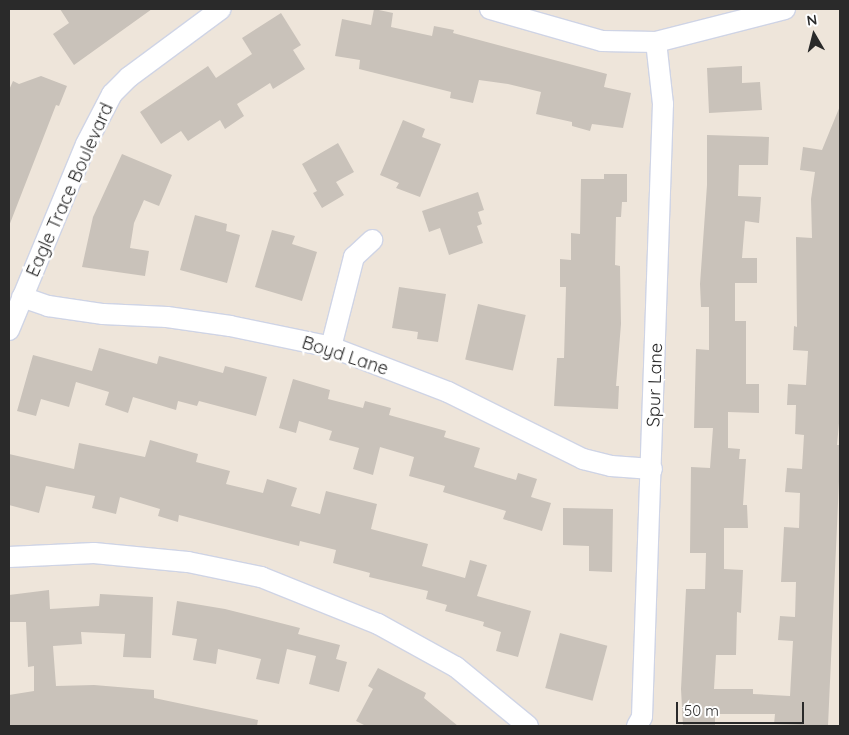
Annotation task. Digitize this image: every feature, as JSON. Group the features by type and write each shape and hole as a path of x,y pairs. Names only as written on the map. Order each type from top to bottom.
{"street":[{"name":"Eagle Trace Boulevard","path":"9,330 86,144 112,94 129,77 220,9"},
{"path":"490,9 602,42 656,42 785,9"},
{"name":"Spur Lane","path":"637,726 642,717 652,469 663,104 656,42"},
{"path":"330,347 354,257 372,240"},
{"name":"Boyd Lane","path":"22,297 48,306 230,326 330,347 448,392 583,459 611,466 652,469"},
{"path":"9,557 94,553 188,562 261,577 378,624 456,667 528,726"}],"building":[{"path":"60,9 152,9 74,65 53,34 69,23"},
{"path":"374,9 393,13 391,27 432,36 434,26 454,30 453,33 607,74 604,87 631,93 623,128 592,124 590,131 572,126 572,122 536,114 541,92 508,84 479,80 473,103 450,98 451,92 359,69 360,60 335,56 342,19 371,25"},
{"path":"281,13 301,45 293,50 305,69 273,89 270,83 237,104 244,116 225,129 220,120 188,141 181,131 161,144 140,112 208,66 216,78 252,54 242,38"},
{"path":"742,66 742,83 760,82 762,110 709,113 707,68"},
{"path":"41,76 67,86 59,106 56,105 9,226 9,90 13,81 19,84"},
{"path":"840,106 840,412 837,445 840,445 840,459 828,726 774,724 775,714 715,714 715,726 683,726 681,689 686,589 705,589 706,553 690,553 691,467 710,468 713,428 694,428 696,349 709,350 709,307 701,307 700,284 707,185 707,135 769,137 768,165 739,165 738,196 761,197 759,223 745,221 742,258 757,258 757,283 735,283 735,321 746,321 746,384 759,384 759,413 728,412 728,448 740,449 739,459 746,459 743,505 747,505 748,528 724,528 724,569 743,570 741,613 737,612 736,655 716,655 714,689 753,689 753,694 790,696 793,641 778,640 780,616 795,617 796,582 781,582 784,527 799,528 800,493 785,492 787,468 802,469 804,435 795,434 796,405 787,405 788,384 806,385 808,351 793,350 794,326 797,327 796,237 812,238 811,199 815,172 800,170 803,147 822,150"},
{"path":"403,120 425,129 422,137 441,144 420,197 396,188 399,183 380,175"},
{"path":"338,143 354,172 336,182 344,195 322,208 313,193 317,191 302,164"},
{"path":"122,154 172,175 159,206 144,200 134,223 130,248 149,251 145,276 82,267 93,217"},
{"path":"604,174 627,174 627,202 622,202 621,217 616,217 615,265 620,266 621,324 616,386 619,386 618,409 554,406 557,358 564,358 566,287 560,287 560,259 571,260 571,233 580,234 581,179 604,179"},
{"path":"478,192 484,210 478,212 482,224 477,226 483,243 449,255 440,228 429,232 422,211"},
{"path":"195,215 227,224 226,231 240,235 227,283 180,270"},
{"path":"272,230 295,236 292,244 317,252 302,301 255,287"},
{"path":"399,287 446,294 438,342 417,339 418,332 392,328"},
{"path":"478,304 526,315 513,371 465,360"},
{"path":"99,348 157,364 159,356 223,373 225,366 267,377 256,416 199,401 197,406 178,401 176,410 133,397 128,413 105,405 109,392 76,382 69,407 41,399 36,416 17,411 33,355 92,371"},
{"path":"293,379 330,390 328,399 363,408 365,401 391,408 389,415 446,431 444,437 480,448 474,467 516,480 518,473 537,479 531,497 551,503 542,531 503,519 506,511 443,492 445,486 409,476 414,457 380,447 373,475 353,469 359,448 329,440 332,431 299,421 296,433 279,428"},
{"path":"150,440 198,454 196,462 230,471 226,484 263,493 267,479 297,488 291,506 320,514 326,491 377,504 371,529 428,544 422,566 465,578 470,560 487,565 477,596 531,611 518,657 496,651 501,632 483,626 484,622 445,611 447,605 426,599 428,591 369,577 370,573 333,563 336,550 300,541 299,546 179,515 178,522 158,516 160,509 120,497 116,514 92,508 95,496 46,486 39,513 9,505 9,454 74,469 79,443 145,457"},
{"path":"563,508 613,509 612,572 589,571 589,546 563,545"},
{"path":"49,590 50,609 99,606 100,594 153,597 151,658 123,657 125,634 81,632 82,644 53,646 56,686 94,685 154,690 154,698 258,720 257,726 9,726 9,695 34,691 34,666 28,667 26,622 9,622 9,595"},
{"path":"177,601 225,609 300,628 298,634 340,645 336,659 347,662 339,692 309,684 316,656 287,649 279,684 256,679 261,659 218,649 216,664 193,660 197,639 172,635"},
{"path":"560,633 607,646 593,701 545,688"},
{"path":"378,668 426,693 424,698 458,726 366,726 356,721 373,689 368,686"}]}
